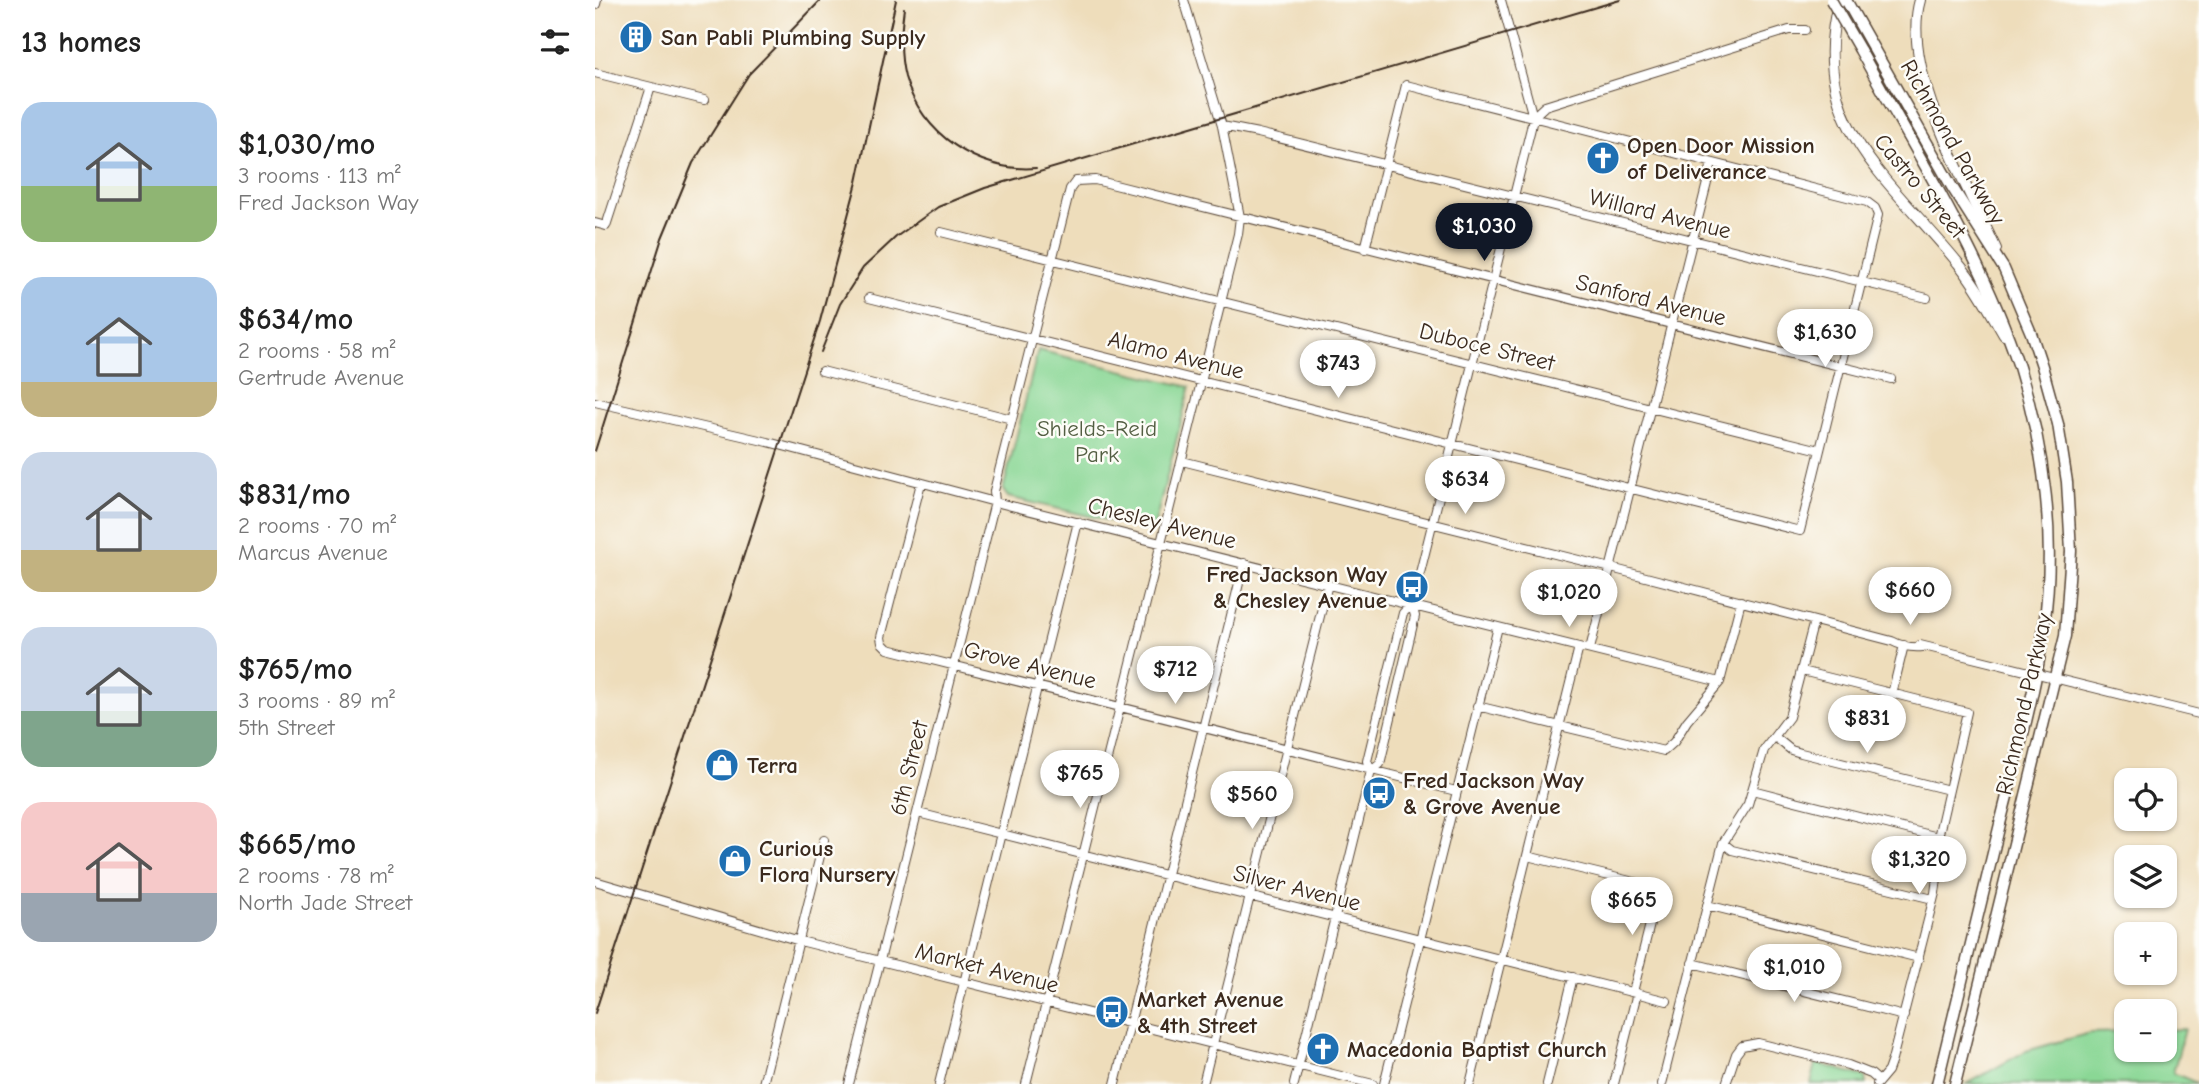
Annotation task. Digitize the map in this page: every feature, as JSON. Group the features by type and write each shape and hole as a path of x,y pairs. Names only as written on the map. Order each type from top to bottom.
{"highway":[{"name":"Richmond Parkway","path":"1831,0 1989,288 2031,412 2043,473 2049,524 2046,610 2036,675 1937,1084"},
{"name":"Richmond Parkway","path":"1846,0 1952,187 2004,269 2042,366 2058,424 2067,482 2070,583 2065,636 1955,1084"}],"main road":[{"name":"Castro Street","path":"1839,0 1832,24 1830,55 1836,90 1847,123 1860,147 1898,196 1961,266 2010,344"},
{"name":"Castro Street","path":"1920,0 1916,43 1923,80 1936,117 2004,269"}],"street":[{"path":"1026,1084 1222,302 1240,217 1222,126 1184,0"},
{"path":"1294,1084 1371,771 1380,764 1415,616 1412,605 1533,117 1501,0"},
{"path":"1533,117 1545,106 1789,30 1805,30"},
{"path":"595,72 704,100"},
{"path":"1365,249 1406,85 1867,202 1875,208 1878,215 1820,450"},
{"path":"595,223 606,226 651,87"},
{"name":"Willard Avenue","path":"1222,126 1927,298"},
{"path":"1590,649 1712,163"},
{"name":"Sanford Avenue","path":"1076,181 1095,180 1891,379"},
{"name":"6th Street","path":"849,1084 995,502 994,491 1032,339 1070,189 1076,181"},
{"name":"Duboce Street","path":"941,232 1820,450"},
{"name":"Alamo Avenue","path":"869,298 1800,531 1820,450"},
{"path":"822,371 1012,419"},
{"name":"Chesley Avenue","path":"595,402 768,442 995,502 1720,682"},
{"path":"1182,461 1741,601 1904,645 1923,647 2199,713"},
{"name":"Grove Avenue","path":"921,483 881,637 882,643 888,649 1456,791"},
{"path":"939,1084 1078,522"},
{"path":"1115,1084 1244,563"},
{"path":"1203,1084 1328,584"},
{"path":"1477,706 1664,751 1720,682 1741,601"},
{"path":"1662,1084 1723,843 1744,811 1764,750 1789,717 1814,621"},
{"path":"1384,1084 1498,627"},
{"path":"1892,641 1898,639 1923,647"},
{"path":"1892,694 1904,645"},
{"path":"1470,1084 1579,647"},
{"path":"1726,1084 1735,1054 1742,1046 1758,1042 1848,1065 1871,1074 1878,1082 1888,1071 1892,1060 1933,899 1937,877 1935,859 1938,837 1966,712 1802,671"},
{"path":"1775,737 1791,750 1949,790"},
{"path":"1752,790 1938,837"},
{"name":"Silver Avenue","path":"918,813 1667,1001"},
{"path":"763,1084 824,839"},
{"path":"1723,843 1732,849 1933,899"},
{"path":"1527,856 1659,888 1615,1084"},
{"name":"Market Avenue","path":"595,881 800,941 1373,1084"},
{"path":"1707,905 1919,958"},
{"path":"1692,963 1904,1016"},
{"path":"1547,1084 1573,977"}],"green space":[{"name":"Shields-Reid Park","path":"1038,350 1190,387 1153,531 1008,497 1003,490"},
{"path":"2177,1029 2185,1029 2177,1058"},
{"path":"2114,1032 2114,1062 2176,1062 2173,1073 2199,1084 1967,1084 2026,1051 2090,1033"},
{"path":"1816,1063 1865,1077 1866,1084 1811,1084"}],"railway":[{"path":"595,451 662,238 693,163 749,74 821,0"},
{"path":"595,1013 820,321 857,182 896,0"},
{"path":"821,352 840,304 863,268 896,237 938,207 985,188 1620,0"},
{"path":"904,8 901,42 903,68 913,97 924,116 938,132 973,156 993,164 1036,168"}],"place":[{"name":"San Pabli Plumbing Supply","path":"636,37"},
{"name":"Open Door Mission of Deliverance","path":"1603,158"},
{"name":"Fred Jackson Way & Chesley Avenue","path":"1412,587"},
{"name":"Terra","path":"722,765"},
{"name":"Fred Jackson Way & Grove Avenue","path":"1379,793"},
{"name":"Curious Flora Nursery","path":"735,861"},
{"name":"Market Avenue & 4th Street","path":"1112,1012"},
{"name":"Macedonia Baptist Church","path":"1323,1049"}]}
